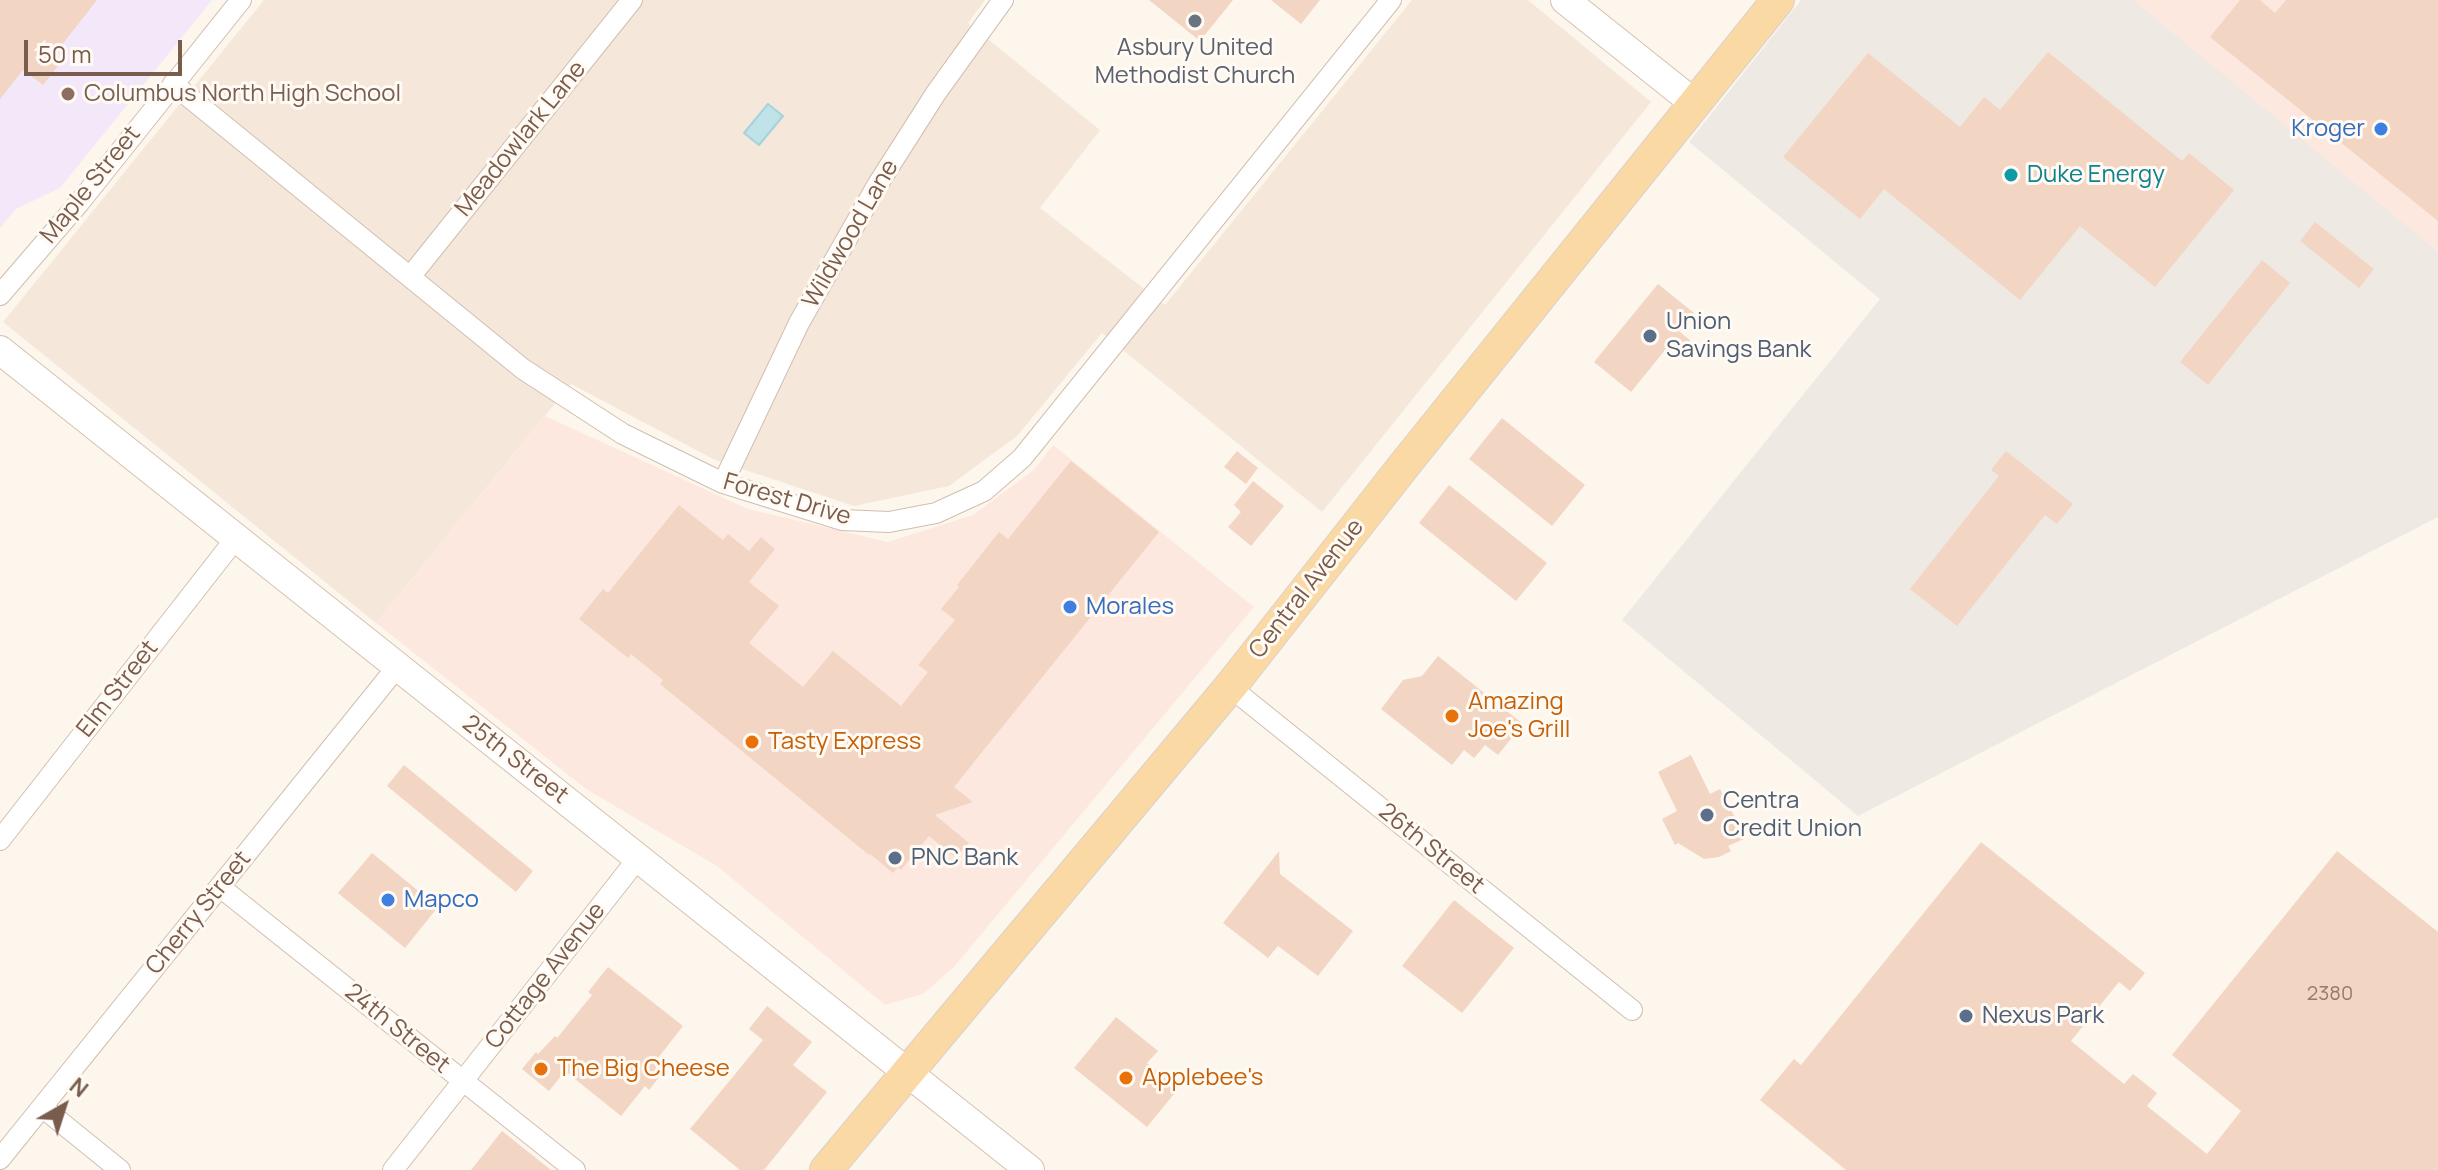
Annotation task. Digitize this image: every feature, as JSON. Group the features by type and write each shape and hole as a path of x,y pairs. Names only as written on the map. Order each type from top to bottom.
{"main road":[{"path":"1565,0 1694,103"},
{"name":"Central Avenue","path":"826,1170 1230,687 1778,0"},
{"name":"25th Street","path":"0,350 1030,1170"}],"street":[{"name":"Maple Street","path":"0,295 79,203 241,0"},
{"name":"Meadowlark Lane","path":"410,277 632,0"},
{"name":"Wildwood Lane","path":"723,483 799,323 878,184 936,93 1003,0"},
{"name":"Forest Drive","path":"173,84 523,369 623,434 723,483 842,520 889,522 936,513 984,491 1022,458 1391,0"},
{"name":"Elm Street","path":"0,840 236,538"},
{"name":"Cherry Street","path":"0,1159 397,667"},
{"name":"26th Street","path":"1230,687 1632,1010"},
{"name":"Cottage Avenue","path":"393,1170 639,857"},
{"name":"24th Street","path":"220,887 575,1170"},
{"path":"42,1107 120,1170"}],"shaded area":[{"name":"Columbus North High School","path":"0,0 212,0 60,188 16,209 0,228"},
{"path":"264,0 985,0 968,23 1100,130 1040,208 1165,305 1412,0 1528,0 1651,102 1322,512 1102,333 1017,436 949,486 854,506 715,460 571,384 376,623 3,322"},
{"name":"Duke Energy","path":"1801,0 2133,0 2438,252 2438,517 1858,816 1622,620 1880,299 1689,142"},
{"name":"Kroger","path":"2130,0 2438,0 2438,253"},
{"path":"545,416 748,509 888,542 973,515 1035,469 1053,445 1254,607 954,967 923,994 885,1005 717,866 586,789 376,623"}],"water":[{"path":"768,104 783,116 759,145 744,133"}],"building":[{"name":"Columbus North High School","path":"0,0 97,0 54,55 62,61 43,85 23,70 0,99"},
{"name":"Asbury United Methodist Church","path":"1149,0 1233,0 1200,41"},
{"name":"Asbury United Methodist Church","path":"1271,0 1320,0 1301,24"},
{"name":"Kroger","path":"2240,0 2260,0 2275,13 2286,0 2438,0 2438,221 2210,37"},
{"name":"Duke Energy","path":"2048,52 2182,161 2189,153 2234,190 2155,287 2080,226 2020,300 1884,189 1860,219 1783,157 1868,53 1960,127 1984,97 2000,110"},
{"path":"2315,222 2374,269 2359,288 2300,241"},
{"path":"2262,260 2290,283 2208,385 2180,362"},
{"name":"Union Savings Bank","path":"1658,284 1694,313 1679,331 1691,341 1681,353 1670,344 1631,392 1594,362"},
{"path":"1502,418 1585,485 1552,526 1469,459"},
{"path":"1237,451 1258,468 1246,484 1224,467"},
{"path":"2006,451 2073,504 2057,524 2045,515 1957,626 1910,589 1999,476 1991,470"},
{"path":"1071,461 1159,532 954,787 973,802 935,815 969,843 956,858 929,836 901,870 898,867 893,873 660,684 663,680 631,654 628,658 579,619 603,589 608,593 679,505 723,540 728,534 749,551 761,537 775,549 749,582 779,606 749,643 803,687 833,651 901,706 928,672 918,665 955,620 941,609 959,587 957,585 999,532 1008,539"},
{"path":"1253,481 1284,506 1251,546 1228,527 1241,512 1234,505"},
{"path":"1449,485 1547,563 1516,601 1419,523"},
{"name":"Amazing Joe's Grill","path":"1438,656 1523,724 1498,755 1485,745 1474,758 1464,750 1452,765 1381,709 1403,680 1422,676"},
{"name":"Centra Credit Union","path":"1691,755 1710,794 1720,789 1746,838 1728,846 1731,851 1719,857 1704,859 1678,843 1675,845 1662,819 1677,811 1658,772"},
{"name":"Mapco","path":"404,765 533,871 516,892 387,786"},
{"path":"1981,842 2145,973 2130,991 2119,982 2071,1041 2124,1084 2133,1074 2157,1093 2147,1106 2207,1154 2241,1111 2172,1055 2337,851 2438,932 2438,1170 1846,1170 1760,1100 1794,1059 1801,1065"},
{"path":"1279,851 1280,874 1353,931 1318,976 1278,946 1268,958 1223,923"},
{"name":"Mapco","path":"372,853 438,907 405,948 338,893"},
{"path":"1454,900 1514,948 1462,1013 1402,966"},
{"path":"608,967 683,1026 658,1058 668,1066 649,1090 645,1086 621,1116 565,1071 549,1091 522,1069 536,1052 538,1054 555,1036 557,1038 592,995 588,992"},
{"path":"767,1006 812,1042 793,1065 827,1092 764,1170 740,1170 690,1129 763,1040 749,1029"},
{"name":"Applebee's","path":"1116,1017 1158,1051 1147,1063 1178,1089 1147,1127 1074,1068"},
{"path":"502,1131 551,1170 471,1170"}],"place":[{"name":"Asbury United Methodist Church","path":"1195,21"},
{"name":"Columbus North High School","path":"68,94"},
{"name":"Kroger","path":"2381,129"},
{"name":"Duke Energy","path":"2011,175"},
{"name":"Union Savings Bank","path":"1650,336"},
{"name":"Morales","path":"1070,607"},
{"name":"Amazing Joe's Grill","path":"1452,716"},
{"name":"Tasty Express","path":"752,742"},
{"name":"Centra Credit Union","path":"1707,815"},
{"name":"PNC Bank","path":"895,858"},
{"name":"Mapco","path":"388,900"},
{"name":"Nexus Park","path":"1966,1016"},
{"name":"The Big Cheese","path":"541,1069"},
{"name":"Applebee's","path":"1126,1078"}]}
